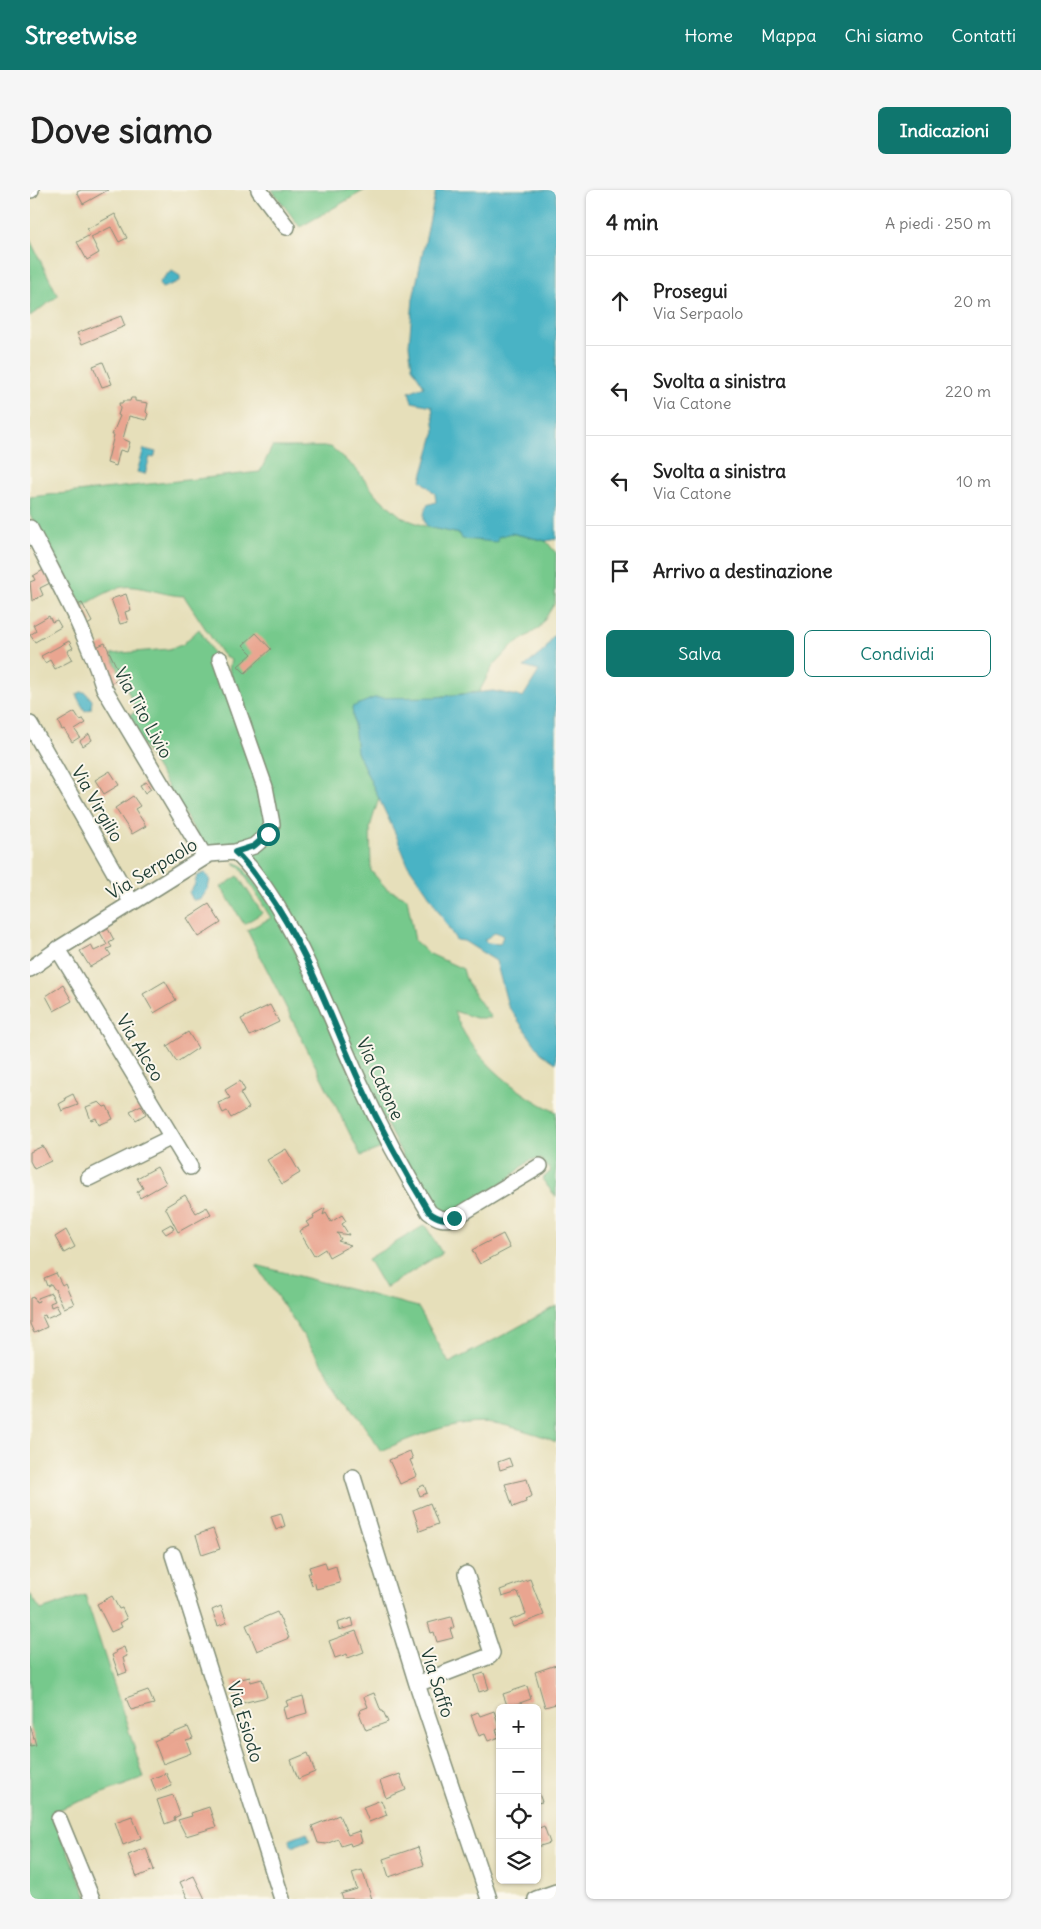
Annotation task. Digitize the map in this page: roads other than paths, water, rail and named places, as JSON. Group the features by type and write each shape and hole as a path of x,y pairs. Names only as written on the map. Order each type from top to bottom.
{"street":[{"path":"258,190 287,227"},
{"name":"Via Tito Livio","path":"30,528 82,627 95,658 104,688 205,857"},
{"name":"Via Serpaolo","path":"30,969 58,949 210,854 235,852 254,846 268,834 272,824 266,786 220,658"},
{"name":"Via Virgilio","path":"30,724 132,903"},
{"name":"Via Catone","path":"235,852 246,862 292,932 307,959 369,1102 394,1153 429,1212 437,1218 446,1220 454,1218 540,1166"},
{"name":"Via Alceo","path":"58,949 190,1167"},
{"path":"89,1178 172,1137"},
{"name":"Via Saffo","path":"353,1477 417,1684 489,1899"},
{"name":"Via Esiodo","path":"173,1556 282,1899"},
{"path":"417,1684 490,1656 492,1653 466,1574"},
{"path":"59,1820 92,1899"},
{"path":"536,1899 556,1892"}],"water":[{"path":"436,190 556,190 556,539 546,541 511,533 498,537 497,542 462,539 460,534 427,527 425,524 424,516 427,505 436,502 435,494 421,480 435,431 432,406 412,402 409,392 424,386 412,367 409,345 413,299"},
{"path":"172,271 180,276 180,281 162,288 159,283"},
{"path":"144,449 156,452 154,458 150,457 145,474 137,472"},
{"path":"553,636 556,636 556,1063 541,1053 508,1006 496,961 464,941 456,940 408,865 357,752 352,707 374,698 436,697 493,691 523,697 539,671 524,667 545,650","holes":["496,932 503,936 500,944 488,943 484,940"]},
{"path":"85,692 92,700 91,709 85,711 77,697 77,694"},
{"path":"205,873 210,879 208,889 201,899 193,900 189,892 194,886 197,876"},
{"path":"307,1832 310,1840 292,1847 289,1839"}]}
